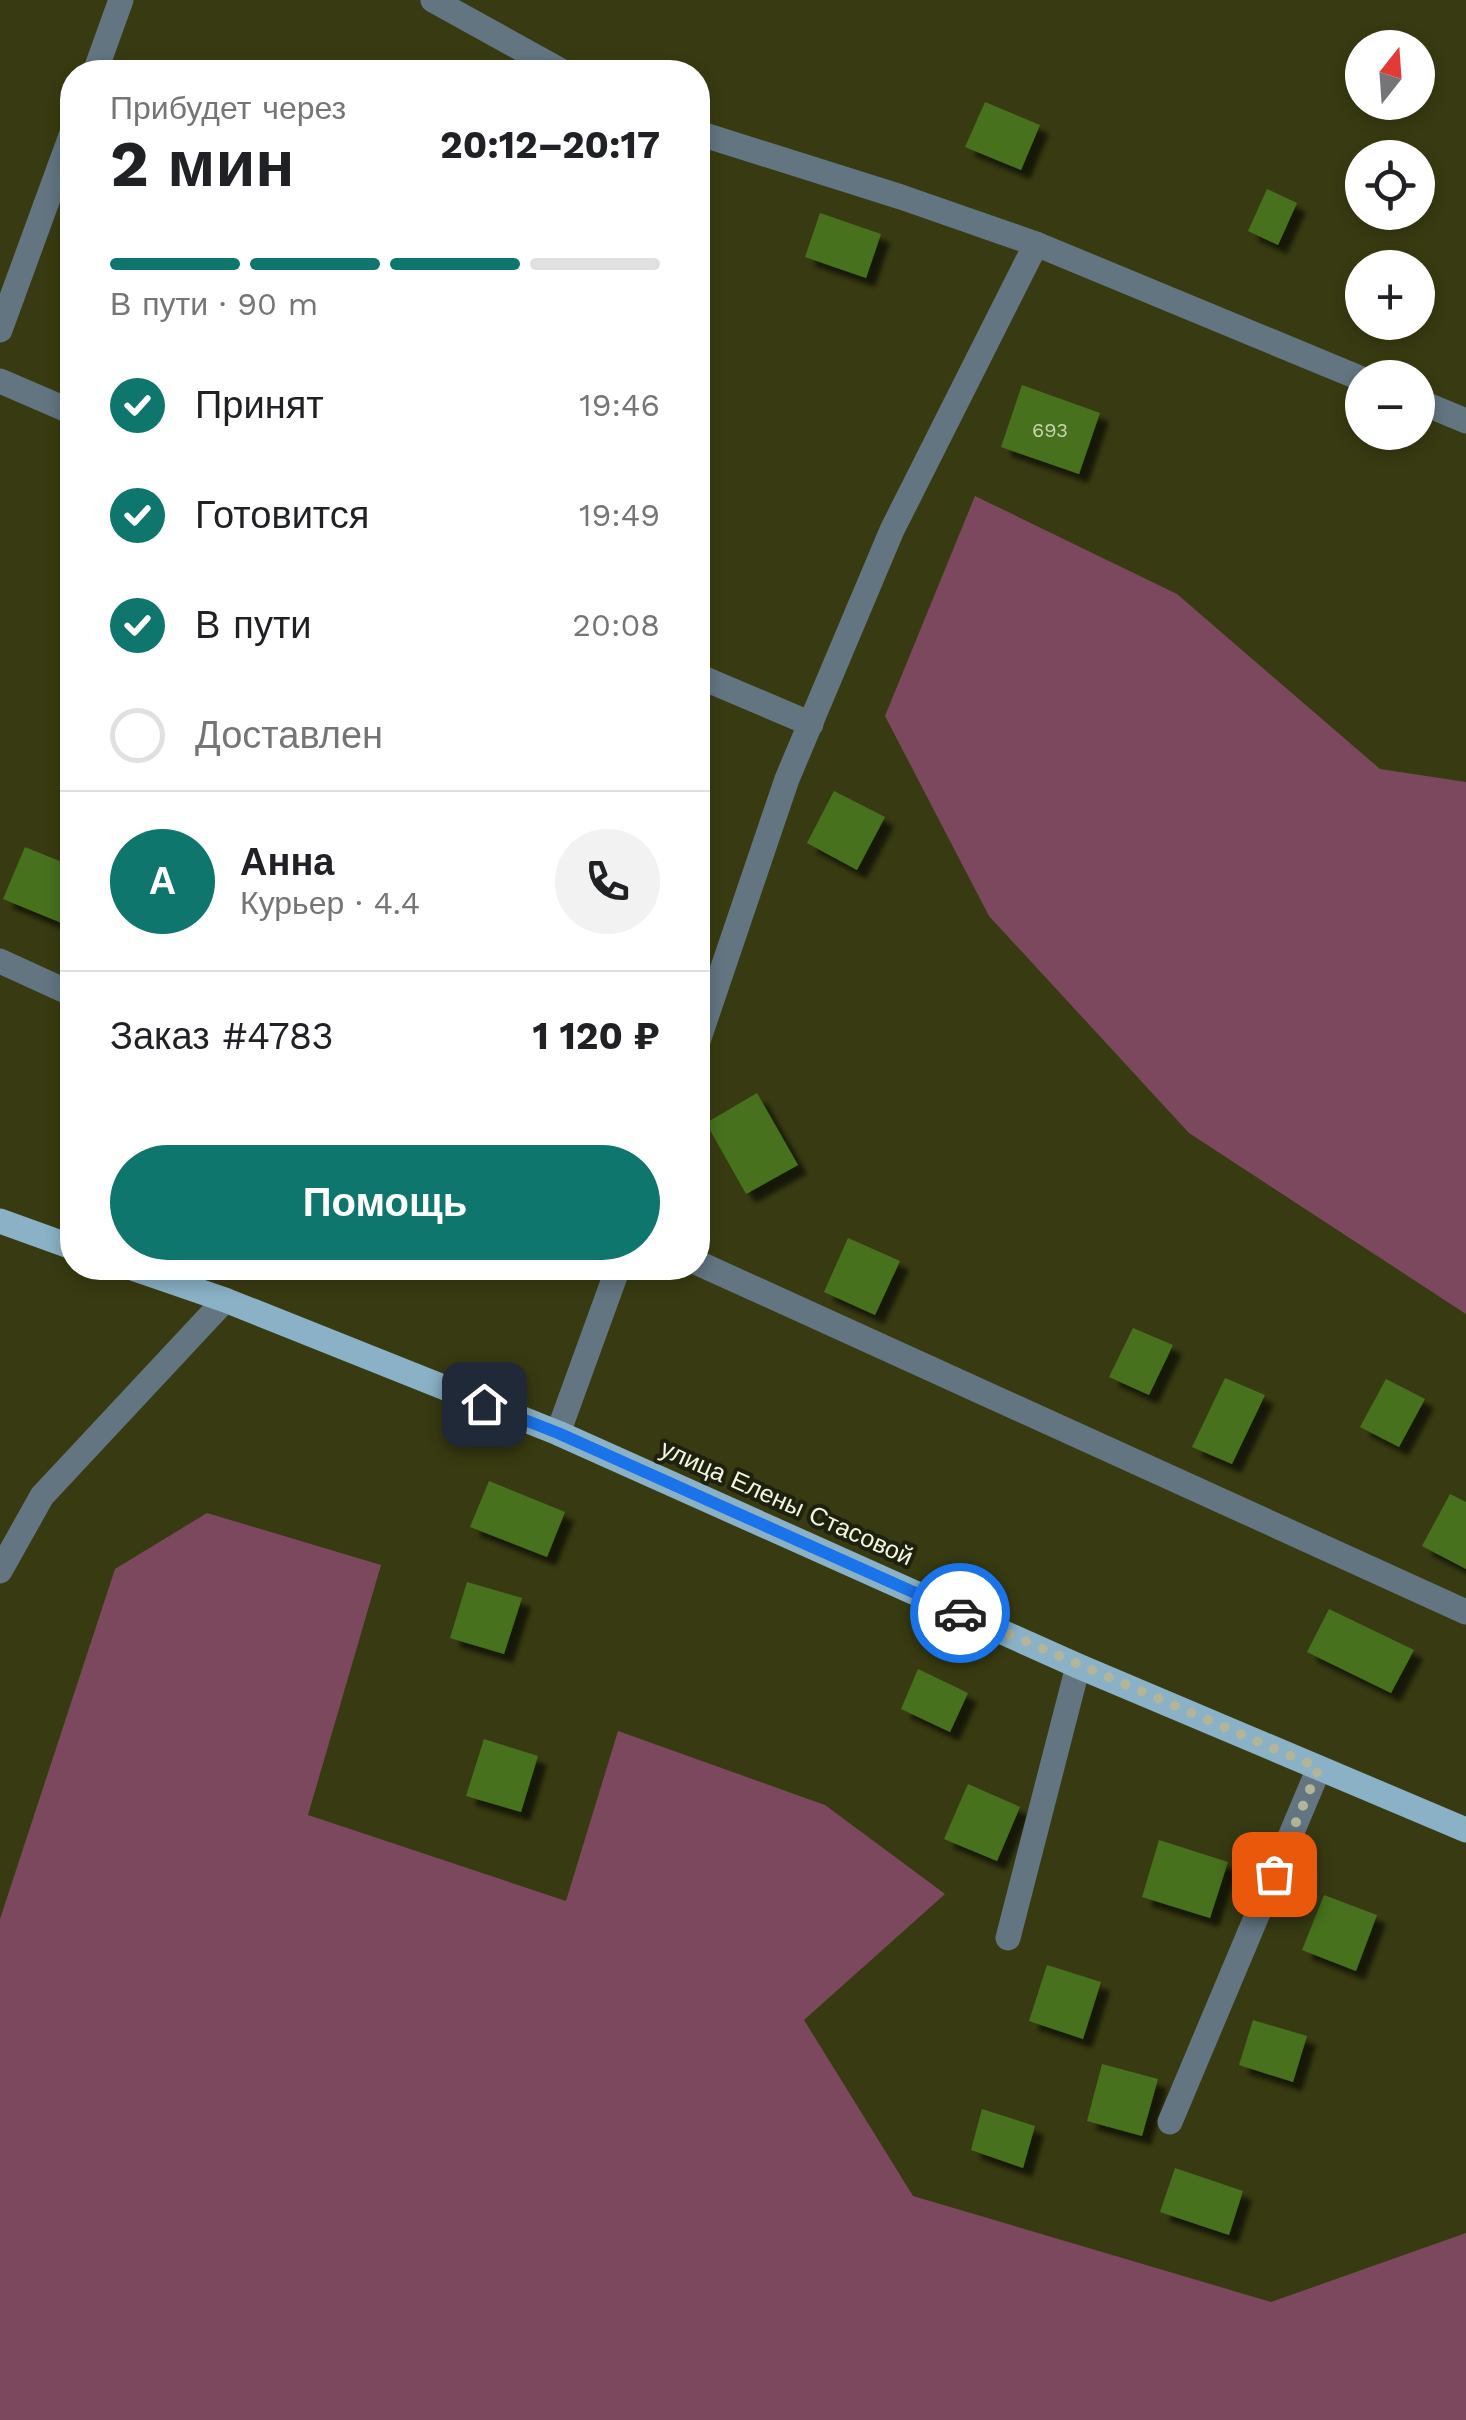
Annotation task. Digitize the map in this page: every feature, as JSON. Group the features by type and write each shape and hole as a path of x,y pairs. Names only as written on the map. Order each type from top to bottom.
{"main road":[{"path":"0,1222 60,1243"},
{"name":"улица Елены Стасовой","path":"167,1280 558,1433 1078,1666 1466,1830"}],"street":[{"path":"99,60 121,0"},
{"path":"432,0 541,60"},
{"path":"710,137 1036,244 1345,371"},
{"path":"0,330 60,166"},
{"path":"710,1005 787,779 892,530 1036,244"},
{"path":"0,381 60,407"},
{"path":"1435,408 1466,421"},
{"path":"710,681 811,724"},
{"path":"0,962 60,989"},
{"path":"710,1268 1466,1612"},
{"path":"558,1433 614,1280"},
{"path":"0,1571 42,1496 225,1300"},
{"path":"1008,1938 1078,1666"},
{"path":"1170,2122 1319,1768"}],"shaded area":[{"path":"975,496 1177,594 1380,769 1466,782 1466,1314 1189,1133 989,916 885,716"},
{"path":"207,1513 381,1565 308,1815 566,1901 618,1731 825,1805 945,1894 804,2020 913,2196 1271,2302 1466,2233 1466,2420 0,2420 0,1919 115,1569"}],"building":[{"path":"985,102 1040,125 1021,170 965,147"},
{"path":"1267,189 1297,203 1278,245 1248,231"},
{"path":"820,213 881,234 866,278 805,257"},
{"path":"1022,385 1100,413 1079,474 1001,447"},
{"path":"834,791 885,817 857,870 807,843"},
{"path":"25,847 60,861 60,922 3,899"},
{"path":"757,1093 798,1165 746,1194 710,1130 710,1121"},
{"path":"848,1238 900,1261 875,1315 824,1292"},
{"path":"1133,1328 1173,1345 1149,1395 1109,1377"},
{"path":"1225,1378 1265,1395 1232,1464 1192,1447"},
{"path":"1386,1379 1425,1399 1399,1447 1360,1427"},
{"path":"489,1481 565,1512 547,1557 470,1527"},
{"path":"1450,1494 1466,1502 1466,1569 1422,1546"},
{"path":"467,1582 522,1598 504,1654 450,1638"},
{"path":"1329,1609 1414,1650 1391,1693 1307,1652"},
{"path":"918,1669 968,1693 950,1732 901,1709"},
{"path":"484,1739 538,1756 521,1812 466,1796"},
{"path":"968,1784 1020,1807 997,1861 944,1839"},
{"path":"1159,1840 1228,1862 1210,1918 1142,1897"},
{"path":"1324,1895 1377,1915 1356,1971 1302,1950"},
{"path":"1047,1965 1101,1982 1083,2039 1029,2021"},
{"path":"1253,2020 1307,2036 1293,2082 1239,2065"},
{"path":"1102,2064 1158,2079 1142,2136 1087,2121"},
{"path":"982,2109 1035,2126 1023,2168 971,2150"},
{"path":"1175,2168 1243,2191 1229,2235 1160,2212"}],"way so far":[{"path":"960,1613 1319,1768 1274,1874"}],"route":[{"path":"484,1404 558,1433 960,1613"}]}
